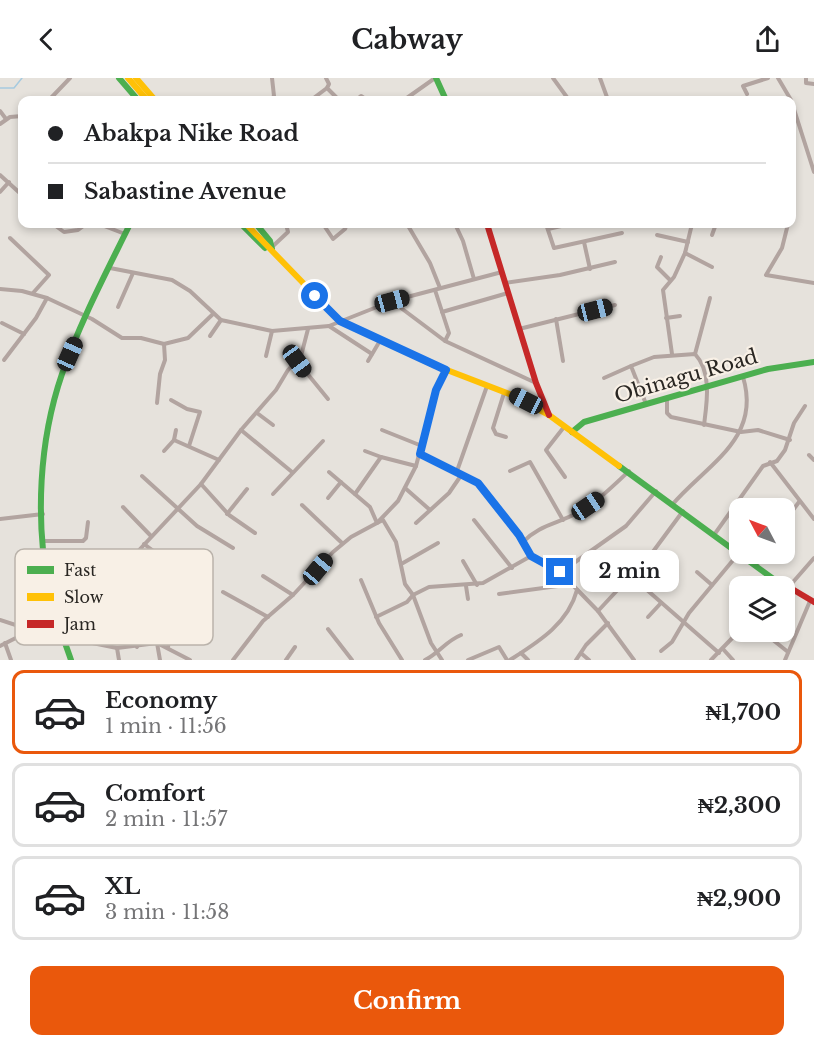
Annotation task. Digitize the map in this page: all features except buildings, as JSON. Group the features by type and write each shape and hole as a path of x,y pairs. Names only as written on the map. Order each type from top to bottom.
{"main road":[{"path":"118,78 134,96"},
{"path":"127,78 143,96"},
{"path":"136,78 152,96"},
{"path":"436,78 444,96"},
{"path":"44,549 45,448 52,404 64,367 128,228"},
{"path":"245,228 259,244 271,249"},
{"path":"250,228 340,322 504,393 548,414 572,431"},
{"path":"253,228 271,249"},
{"path":"258,228 271,249"},
{"path":"488,228 536,383 548,414"},
{"name":"Obinagu Road","path":"572,431 584,422 768,369 814,362"},
{"path":"446,369 511,393 548,414 729,545"},
{"path":"756,565 770,576"},
{"path":"795,593 812,603"},
{"path":"66,645 71,660"}],"street":[{"path":"53,96 70,78"},
{"path":"272,78 274,96"},
{"path":"316,96 327,88 329,84 326,78"},
{"path":"410,96 436,78"},
{"path":"553,78 566,96"},
{"path":"600,78 607,96"},
{"path":"747,94 743,86 768,78"},
{"path":"778,78 788,96"},
{"path":"806,78 807,83 814,84"},
{"path":"327,88 335,96"},
{"path":"0,111 6,119"},
{"path":"0,124 6,119 18,117"},
{"path":"796,122 814,172"},
{"path":"0,175 18,191"},
{"path":"0,192 9,183"},
{"path":"58,228 64,232 81,228"},
{"path":"109,228 125,234"},
{"path":"271,249 288,232 287,228"},
{"path":"326,228 333,239 345,228"},
{"path":"409,228 430,263 440,288"},
{"path":"457,228 474,279"},
{"path":"555,228 548,230 554,248 622,233"},
{"path":"672,354 663,290 686,253 691,228"},
{"path":"712,235 715,228"},
{"path":"787,228 782,248 766,275 814,283"},
{"path":"657,235 688,242"},
{"path":"10,238 49,275 33,293"},
{"path":"584,242 590,269"},
{"path":"686,253 712,267"},
{"path":"661,257 657,267 670,280"},
{"path":"505,283 590,269 615,262"},
{"path":"110,268 165,277 180,283 221,320 272,331 329,326 392,301 502,272"},
{"path":"118,307 133,273"},
{"path":"0,290 33,293 47,298 87,317 122,338 141,338 165,344 188,338 213,315"},
{"path":"435,290 449,333 445,341"},
{"path":"442,312 508,294"},
{"path":"4,360 47,298"},
{"path":"695,354 710,298"},
{"path":"392,301 445,341 536,383"},
{"path":"519,329 615,305"},
{"path":"666,318 680,316"},
{"path":"556,319 563,361"},
{"path":"210,336 221,320"},
{"path":"2,323 24,334"},
{"path":"329,326 372,354"},
{"path":"139,549 201,484 241,430 276,390 288,370 297,361 308,329"},
{"path":"266,356 272,331"},
{"path":"368,361 380,340"},
{"path":"157,403 160,374 165,360 165,344"},
{"path":"604,378 654,357 695,354"},
{"path":"695,354 701,362 707,387 704,425"},
{"path":"297,361 328,399"},
{"path":"632,366 646,404"},
{"path":"377,523 387,514 405,488 416,466 436,390 446,369"},
{"path":"673,504 690,484 724,454 741,432 747,390 743,377"},
{"path":"416,523 449,493 459,473 487,386"},
{"path":"504,393 493,428 496,434 506,437"},
{"path":"667,399 668,416 741,432 758,430 790,440"},
{"path":"171,400 187,409 200,412 189,446"},
{"path":"714,535 759,472 770,462 777,460 785,450 794,423 805,406"},
{"path":"257,413 273,425"},
{"path":"564,426 546,450 566,477"},
{"path":"164,452 174,440 176,430"},
{"path":"241,430 292,472"},
{"path":"382,430 422,446"},
{"path":"174,440 219,460"},
{"path":"273,494 323,441"},
{"path":"365,451 416,466"},
{"path":"420,454 478,483 487,492 531,556 565,578 598,611 634,660"},
{"path":"809,455 814,460"},
{"path":"355,494 381,457"},
{"path":"510,471 530,462 563,520"},
{"path":"770,462 814,519"},
{"path":"329,472 370,507 377,523"},
{"path":"523,542 542,526 563,520 599,498 628,472"},
{"path":"142,476 197,526 233,548"},
{"path":"328,498 341,482"},
{"path":"201,484 227,514 255,533"},
{"path":"405,488 430,510"},
{"path":"227,514 247,489"},
{"path":"499,594 558,586 571,565 626,526 656,491"},
{"path":"795,507 799,502"},
{"path":"302,505 342,543"},
{"path":"123,507 151,536"},
{"path":"598,611 632,576 683,511"},
{"path":"0,519 43,514"},
{"path":"233,660 258,626 293,595 342,543 383,520 396,542 399,559 403,563 405,584 412,595 437,655 442,660"},
{"path":"474,520 512,568"},
{"path":"43,541 83,541 86,538 88,522"},
{"path":"403,563 438,543"},
{"path":"144,544 151,549"},
{"path":"376,617 412,599 412,595 439,584 477,585 531,556"},
{"path":"794,576 814,558"},
{"path":"463,561 477,585"},
{"path":"661,651 672,642 712,585 730,564"},
{"path":"697,572 712,585"},
{"path":"263,576 293,595"},
{"path":"632,576 684,623 733,660"},
{"path":"361,580 376,617 402,660"},
{"path":"466,586 468,599"},
{"path":"468,660 499,647 508,660 521,653 555,628 566,615 577,590"},
{"path":"224,592 268,618"},
{"path":"648,617 661,603"},
{"path":"785,660 812,603"},
{"path":"0,620 15,624"},
{"path":"576,660 586,645 608,623"},
{"path":"328,629 352,660"},
{"path":"425,660 437,655 445,643 460,635"},
{"path":"0,646 15,639"},
{"path":"711,660 729,642"},
{"path":"776,642 788,652"},
{"path":"5,643 11,660"},
{"path":"104,645 117,648 147,645"},
{"path":"157,645 160,660"},
{"path":"162,645 190,660"},
{"path":"286,660 295,647"},
{"path":"117,648 119,660"},
{"path":"521,653 528,660"},
{"path":"582,654 589,660"}],"waterway":[{"path":"0,88 14,88 22,78"}],"traffic: fast":[{"path":"119,78 135,96"},
{"path":"436,78 444,96"},
{"path":"43,549 42,481 44,453 54,400 77,336 128,228"},
{"path":"245,228 265,248"},
{"path":"259,228 270,241 272,249"},
{"path":"572,432 584,422 768,369 814,362"},
{"path":"619,466 769,576"},
{"path":"66,645 71,660"}],"traffic: slow":[{"path":"128,78 144,96"},
{"path":"136,78 152,96"},
{"path":"250,228 340,321 434,365 512,395 549,415 619,466"}],"traffic: jam":[{"path":"488,228 536,383 549,415"},
{"path":"795,591 814,602"}],"route":[{"path":"315,296 340,321 446,370 436,390 420,454 478,483 519,535 531,556 560,572"}]}
